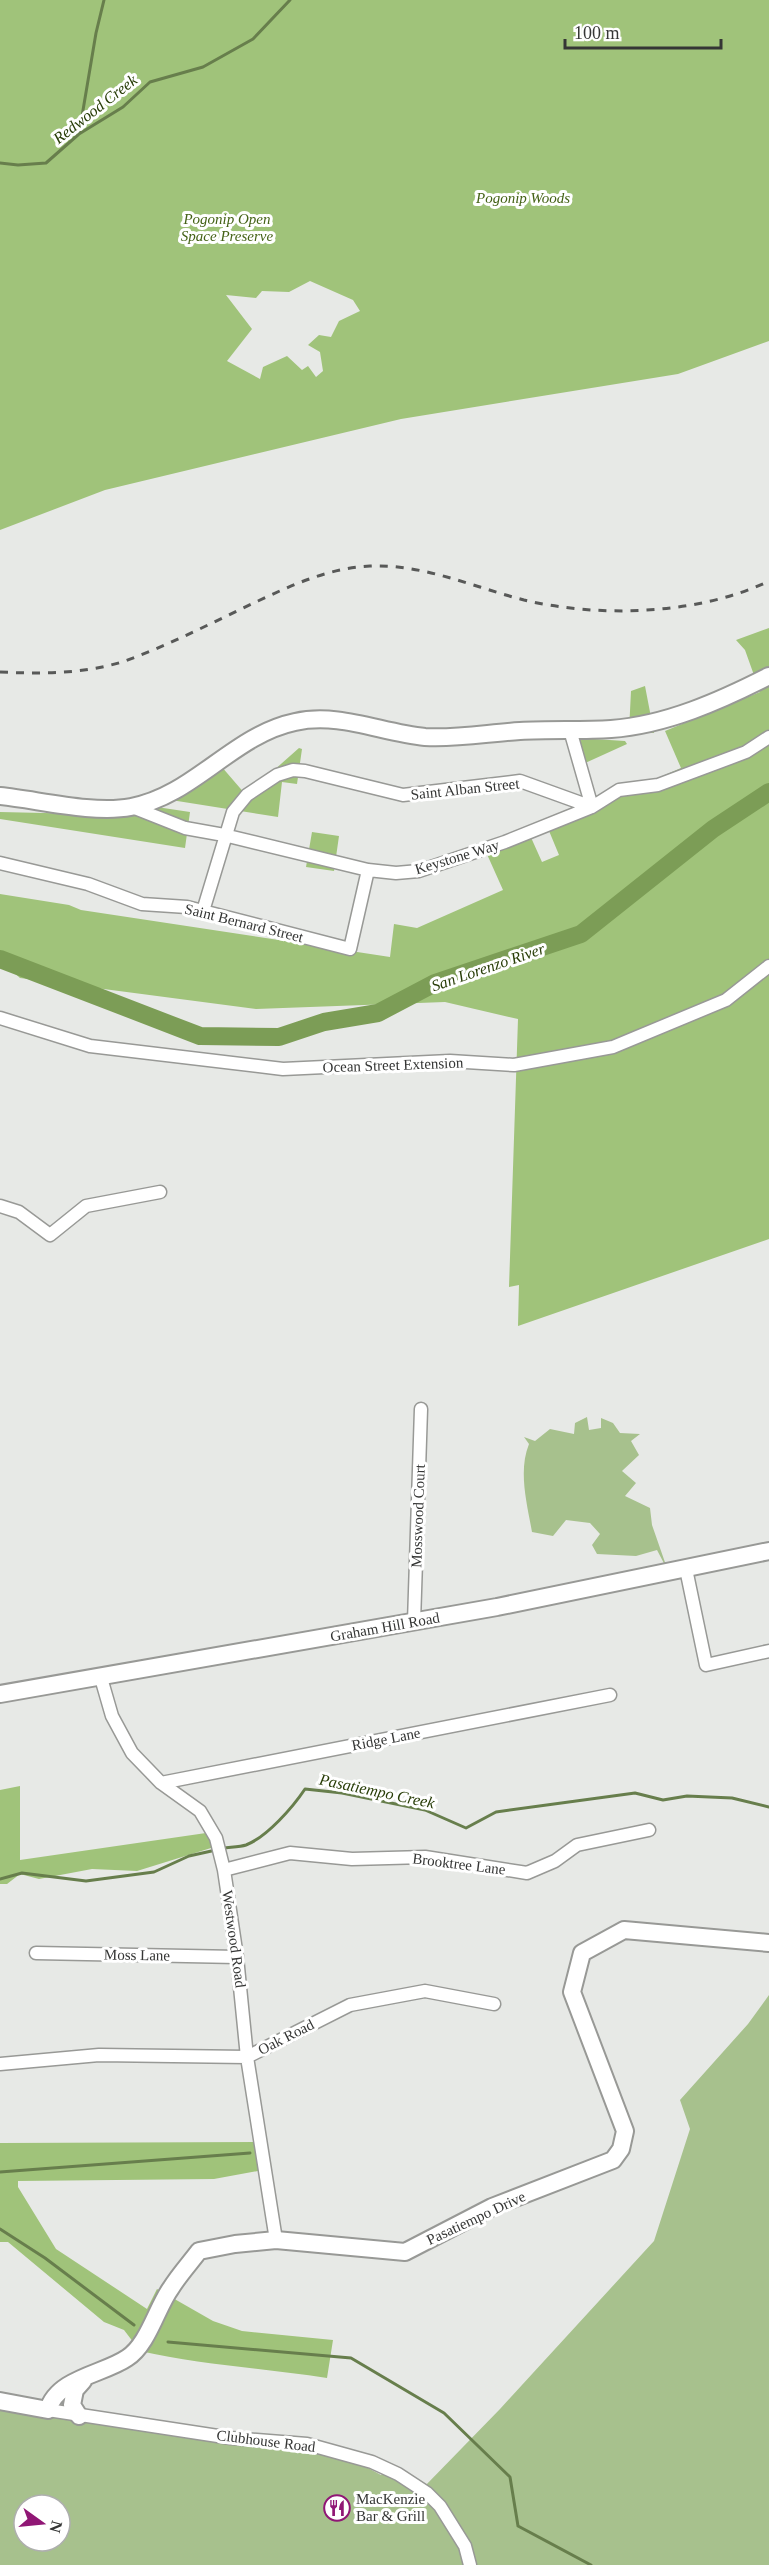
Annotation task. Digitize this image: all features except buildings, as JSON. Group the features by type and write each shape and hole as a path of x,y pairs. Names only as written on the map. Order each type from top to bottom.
{"main road":[{"path":"0,796 87,807 132,807 176,789 257,736 295,722 332,720 426,737 531,730 611,729 639,726 670,717 737,692 769,676"},
{"name":"Graham Hill Road","path":"0,1694 414,1622 769,1551"},
{"name":"Pasatiempo Drive","path":"48,2410 50,2403 59,2393 89,2374 128,2358 149,2331 170,2289 199,2251 235,2244 276,2240 405,2252 492,2207 613,2160 621,2149 625,2131 572,1992 582,1953 624,1930 769,1944"},
{"path":"2,2401 34,2399 89,2374"},
{"path":"79,2416 72,2405 75,2390 89,2374"},
{"path":"2,2401 48,2410"}],"street":[{"path":"570,730 592,807"},
{"name":"Keystone Way","path":"132,807 185,828 224,835 368,870 396,873 419,871 505,842 592,807 619,790 658,785 746,752 769,737"},
{"name":"Saint Alban Street","path":"203,911 232,812 247,795 277,775 293,770 403,795 520,781 592,807"},
{"name":"Saint Bernard Street","path":"0,863 88,884 142,904 170,905 203,911 350,949 368,870"},
{"name":"Ocean Street Extension","path":"0,1018 90,1046 283,1069 450,1061 514,1065 613,1047 726,1000 769,966"},
{"path":"0,1206 19,1212 50,1235 86,1206 160,1192"},
{"name":"Mosswood Court","path":"414,1622 421,1409"},
{"path":"686,1569 706,1665 769,1651"},
{"name":"Westwood Road","path":"100,1678 112,1716 132,1753 161,1783 200,1811 216,1838 223,1864 237,1956 247,2057 276,2240"},
{"name":"Ridge Lane","path":"161,1783 610,1695"},
{"name":"Brooktree Lane","path":"223,1864 290,1853 352,1859 425,1857 527,1873 555,1861 576,1845 650,1830"},
{"name":"Moss Lane","path":"36,1953 237,1956"},
{"name":"Oak Road","path":"0,2064 99,2055 247,2057 350,2005 425,1991 494,2004"},
{"name":"Clubhouse Road","path":"48,2410 231,2438 307,2444 372,2462 398,2474 440,2506 465,2546 470,2565"}],"green space":[{"name":"Pogonip Woods","path":"0,0 769,0 769,341 678,374 401,419 105,490 0,530","holes":["310,281 353,300 360,311 339,321 331,337 319,335 308,345 320,352 323,371 316,377 308,366 302,370 287,356 263,367 260,379 227,361 252,329 226,295 256,298 262,291 289,292"]},
{"path":"769,628 769,1239 518,1326 519,1285 509,1287 518,1019 445,1002 256,1009 20,978 0,960 0,894 69,905 81,910 390,957 394,924 417,928 503,890 486,852 529,833 542,862 559,855 547,826 681,768 665,731 760,692 745,650 736,640"},
{"path":"645,686 654,733 629,731 631,691"},
{"path":"578,738 625,741 627,744 583,764"},
{"path":"299,748 302,749 297,784 282,782 278,817 171,800 221,766 246,795"},
{"path":"150,806 190,812 185,848 0,819 0,812 87,814"},
{"path":"312,832 339,836 334,871 306,867"},
{"path":"587,1417 589,1430 601,1428 601,1418 613,1423 620,1433 640,1434 631,1441 639,1455 622,1471 636,1483 625,1496 650,1508 652,1525 668,1571 657,1550 636,1556 597,1554 592,1545 600,1534 590,1523 566,1520 553,1536 532,1532 524,1476 529,1444 524,1437 535,1441 550,1429 574,1434 575,1423"},
{"path":"20,1786 20,1860 206,1833 216,1838 211,1848 137,1871 92,1869 39,1879 20,1874 7,1884 0,1884 0,1790"},
{"path":"769,1995 769,2565 0,2565 0,2402 292,2442 355,2461 381,2475 383,2473 424,2487 500,2409 654,2241 690,2129 680,2100 748,2024"},
{"path":"259,2142 263,2170 214,2179 18,2181 18,2187 56,2249 147,2309 157,2289 213,2321 242,2331 333,2340 327,2378 186,2360 140,2351 124,2330 104,2322 8,2242 0,2242 0,2143"}],"waterway":[{"path":"79,134 96,33 104,0"},
{"name":"Redwood Creek","path":"0,163 18,165 46,163 79,134 123,107 150,82 203,67 253,39 290,0"},
{"name":"San Lorenzo River","path":"0,959 200,1036 279,1037 324,1022 378,1013 435,983 581,934 713,829 769,792"},
{"name":"Pasatiempo Creek","path":"223,1848 246,1845 271,1829 287,1813 305,1789 342,1793 425,1810 466,1828 496,1812 635,1793 663,1800 687,1796 732,1798 769,1807"},
{"name":"Pasatiempo Creek","path":"0,1879 22,1873 86,1881 154,1872 189,1856 216,1850"},
{"path":"0,2172 250,2153"},
{"path":"0,2229 45,2258 134,2325"},
{"path":"168,2342 351,2358 444,2413 510,2477 518,2526 591,2565"}],"railway":[{"path":"0,672 61,672 92,669 122,662 299,583 326,573 355,567 390,566 429,572 524,600 553,606 616,611 680,607 712,601 769,581"}],"place":[{"name":"MacKenzie Bar & Grill","path":"337,2508"}],"park label":[{"name":"Pogonip Open Space Preserve","path":"227,228"}]}
